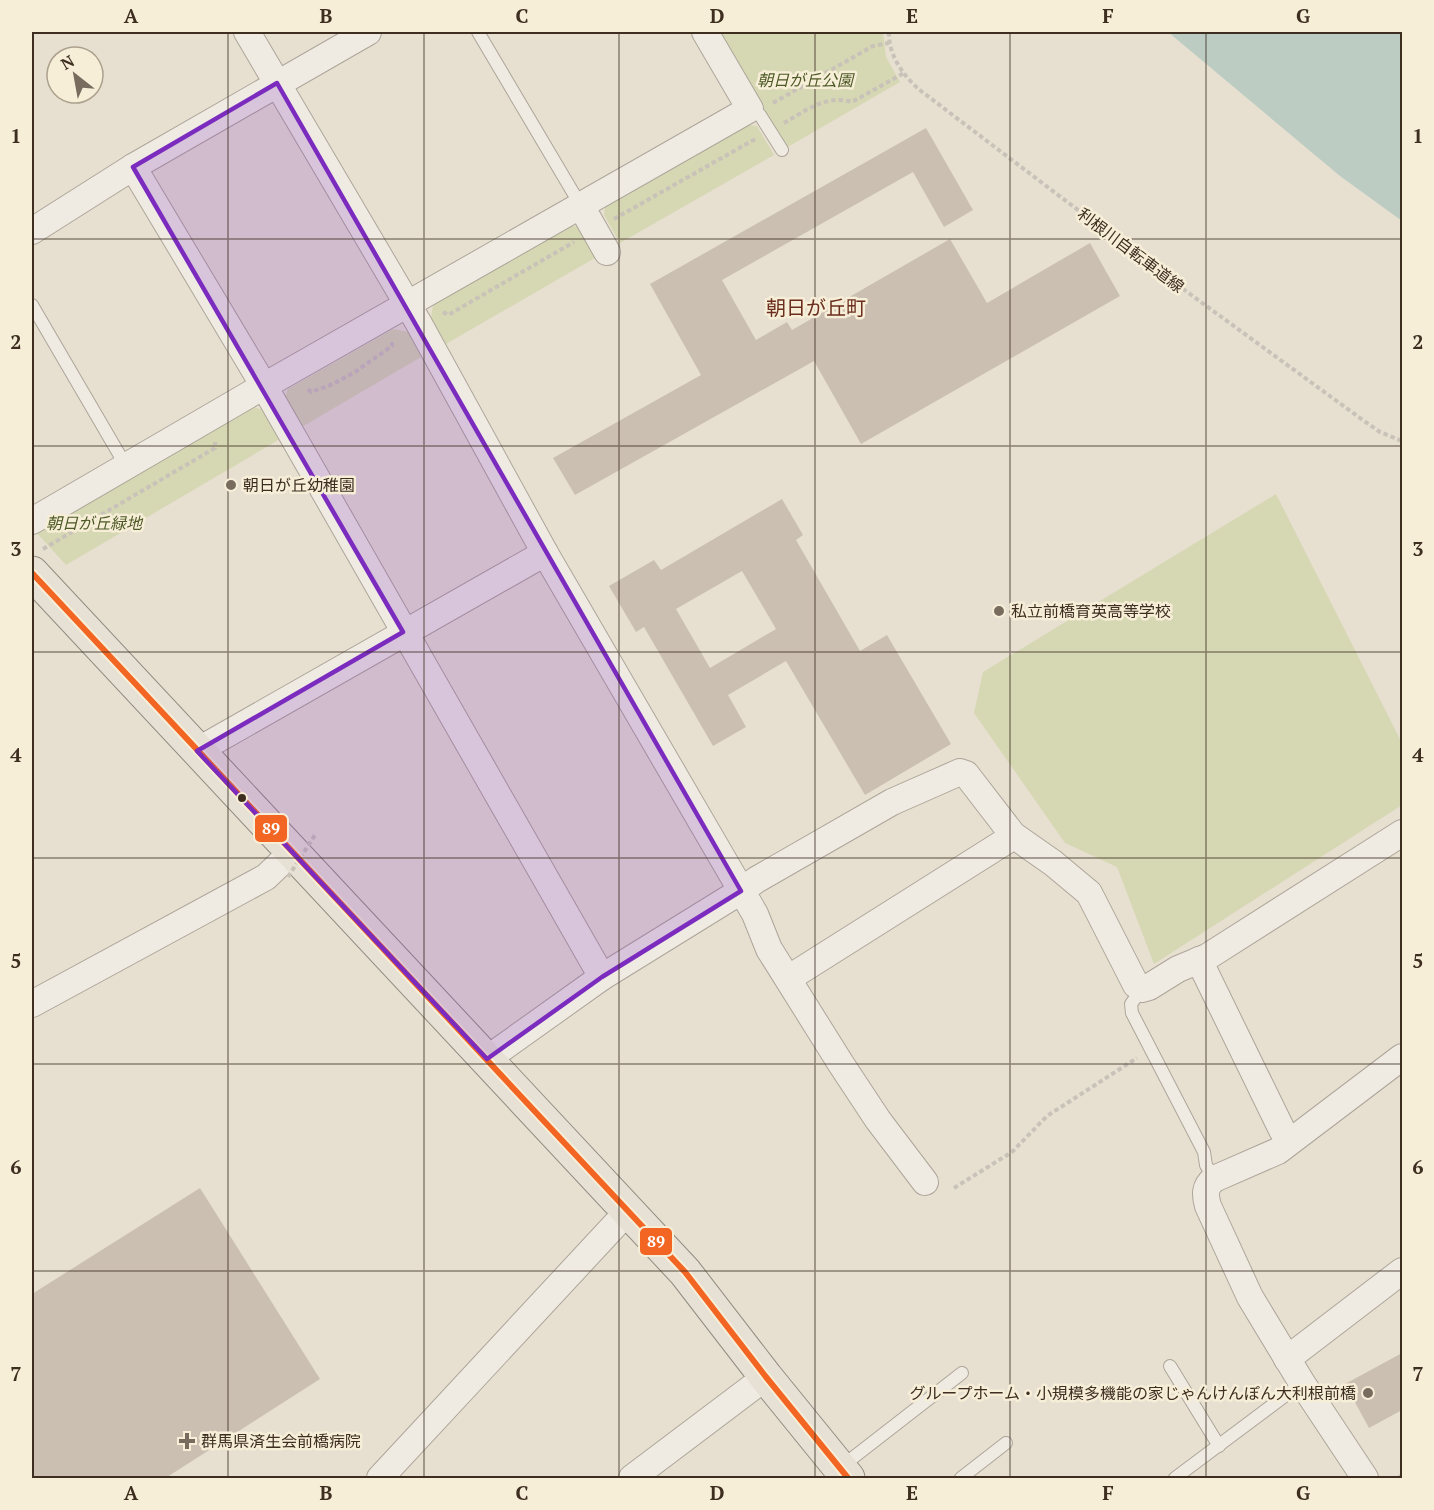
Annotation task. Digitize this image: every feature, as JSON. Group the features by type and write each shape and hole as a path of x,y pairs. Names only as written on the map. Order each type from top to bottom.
{"main road":[{"path":"32,573 298,855 685,1272 844,1473"}],"street":[{"path":"247,32 408,304 545,553 755,914 769,949 878,1120 925,1182"},
{"path":"32,231 134,167 368,32"},
{"path":"32,521 750,109 705,32"},
{"path":"134,167 264,386 602,977"},
{"path":"581,206 600,241"},
{"path":"198,751 545,553"},
{"path":"487,1059 602,977 756,880 892,802 960,772 966,774 1012,835 1053,863 1089,893 1137,985 1142,989 1178,969 1207,957 1402,833"},
{"path":"789,978 888,918 1012,835"},
{"path":"32,1004 266,877 298,855"},
{"path":"1198,960 1282,1130 1290,1141"},
{"path":"1365,1479 1302,1383 1238,1276 1205,1195 1207,1187 1214,1179 1267,1157 1402,1057"},
{"path":"380,1478 628,1211"},
{"path":"1287,1359 1402,1271"},
{"path":"632,1479 766,1377"}],"lane":[{"path":"478,32 581,206"},
{"path":"750,109 760,115 782,150"},
{"path":"32,305 126,466"},
{"path":"1142,989 1131,1004 1132,1013 1204,1152 1206,1165 1214,1179"},
{"path":"1170,1366 1219,1446"},
{"path":"844,1473 962,1373"},
{"path":"1175,1479 1302,1383"},
{"path":"961,1479 1006,1443"}],"path":[{"path":"750,109 762,110 873,46 888,43 889,32"},
{"name":"利根川自転車道線","path":"888,43 897,63 921,91 1157,270 1359,418 1380,432 1402,441"},
{"path":"437,310 448,315 600,241 770,130 822,102 840,99 852,102 904,73"},
{"path":"954,1188 1012,1152 1047,1116 1151,1050"},
{"path":"1398,1479 1402,1475"}],"highlighted area":[{"path":"277,83 741,891 602,977 487,1059 197,751 403,632 133,167"}],"green space":[{"name":"朝日が丘公園","path":"719,32 883,32 886,57 900,82 786,148"},
{"path":"748,125 757,126 774,155 620,243 604,215 605,206"},
{"path":"571,226 582,227 600,255 446,344 431,318 433,305"},
{"path":"393,329 408,332 421,357 300,428 284,400 288,389"},
{"name":"朝日が丘緑地","path":"250,406 264,410 280,439 66,565 35,531"},
{"path":"1276,494 1402,743 1402,805 1154,964 1117,867 1065,843 974,713 983,672"}],"shaded area":[{"path":"1168,32 1402,32 1402,221 1340,176"}],"building":[{"path":"926,128 973,210 944,227 913,172 722,280 756,340 787,322 792,330 950,239 987,303 1090,243 1120,296 861,444 814,361 575,495 553,458 701,375 650,284"},
{"path":"782,499 803,535 796,540 860,651 887,635 951,744 865,795 786,661 728,695 746,727 713,746 644,627 636,632 609,586 654,560 661,570","holes":["742,571 776,629 710,668 676,609"]},
{"path":"200,1188 320,1379 164,1479 32,1479 32,1294"},
{"name":"グループホーム・小規模多機能の家じゃんけんぽん大利根前橋","path":"1402,1353 1402,1410 1369,1428 1345,1384"}],"transit line":[{"name":"89","path":"32,573 685,1272 848,1478"}],"place":[{"name":"朝日が丘幼稚園","path":"231,485"},
{"name":"私立前橋育英高等学校","path":"999,611"},
{"name":"グループホーム・小規模多機能の家じゃんけんぽん大利根前橋","path":"1368,1393"},
{"name":"群馬県済生会前橋病院","path":"187,1441"}],"district":[{"name":"朝日が丘町","path":"816,308"}]}
